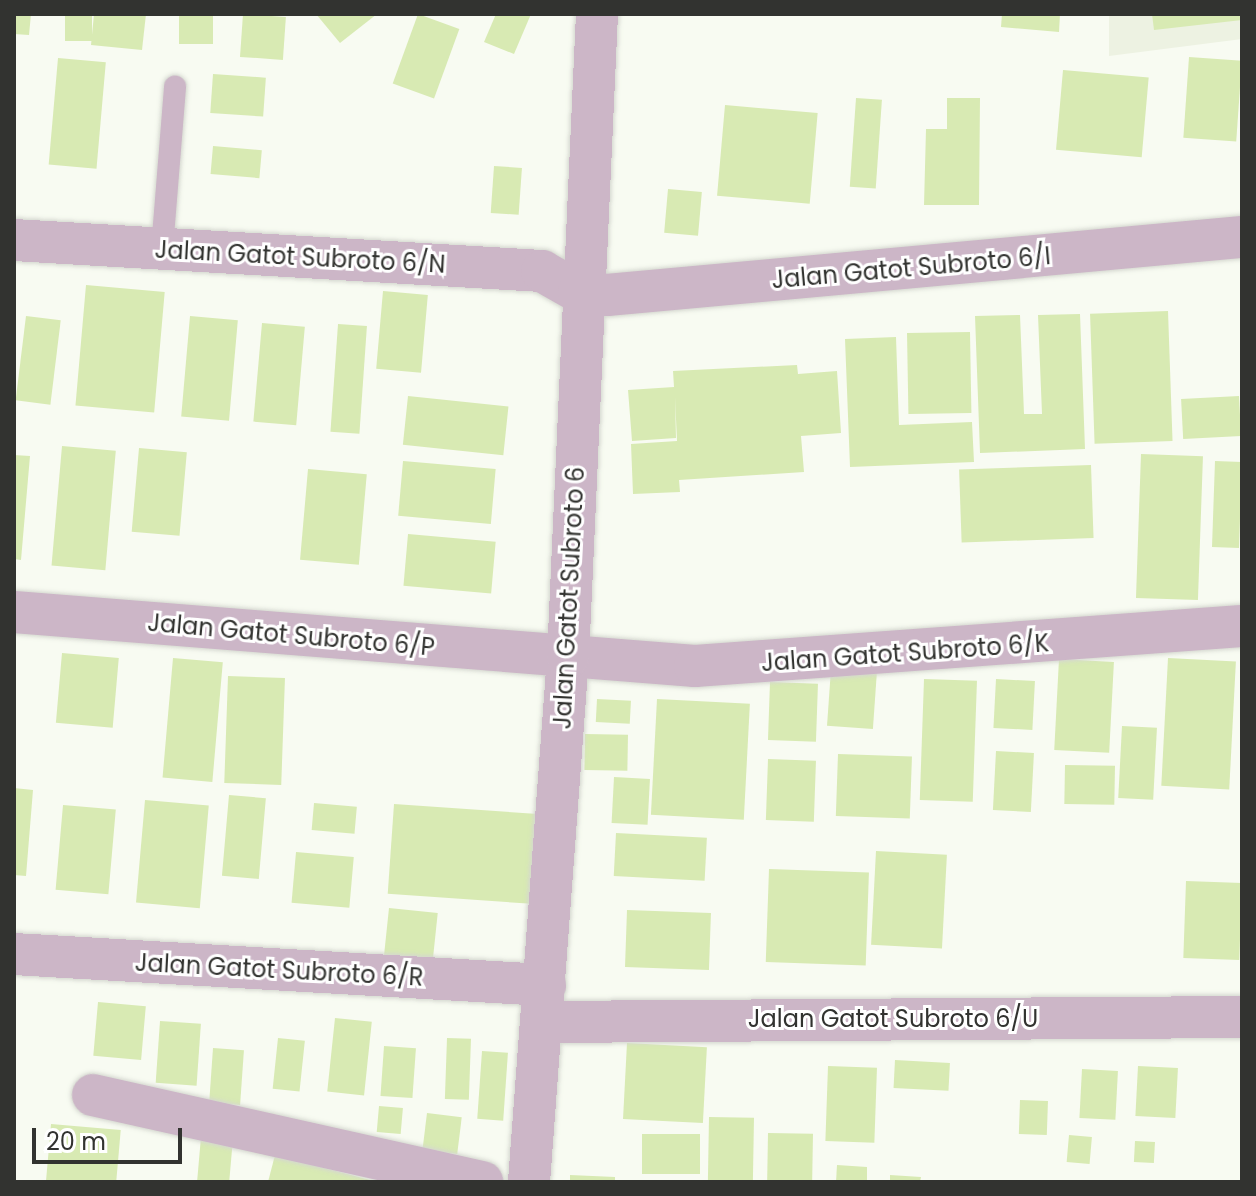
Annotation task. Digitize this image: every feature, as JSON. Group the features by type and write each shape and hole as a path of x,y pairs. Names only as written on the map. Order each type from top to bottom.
{"street":[{"name":"Jalan Gatot Subroto 6","path":"529,1182 568,657 579,292 597,14"},
{"name":"Jalan Gatot Subroto 6/I","path":"579,292 1242,237"},
{"name":"Jalan Gatot Subroto 6/N","path":"14,240 542,271 579,292"},
{"name":"Jalan Gatot Subroto 6/P","path":"14,612 568,657"},
{"name":"Jalan Gatot Subroto 6/K","path":"568,657 695,666 1242,626"},
{"name":"Jalan Gatot Subroto 6/R","path":"18,954 544,1003"},
{"name":"Jalan Gatot Subroto 6/U","path":"544,1003 1242,1017"},
{"path":"93,1095 482,1182"}],"lane":[{"path":"162,249 175,87"}],"shaded area":[{"path":"1109,14 1242,14 1242,39 1109,56"}],"building":[{"path":"14,14 31,14 29,35 14,34"},
{"path":"65,14 92,14 92,41 65,41"},
{"path":"94,14 146,14 142,50 91,45"},
{"path":"179,14 213,14 213,44 179,44"},
{"path":"243,14 286,17 283,60 240,57"},
{"path":"316,14 377,14 340,43"},
{"path":"418,14 459,29 434,99 393,84"},
{"path":"496,14 531,14 514,54 484,42"},
{"path":"1002,14 1060,14 1059,32 1001,27"},
{"path":"1152,14 1242,14 1242,20 1154,30"},
{"path":"1189,57 1242,61 1236,141 1183,138"},
{"path":"58,58 106,62 96,169 49,165"},
{"path":"1063,70 1149,77 1142,157 1056,150"},
{"path":"213,74 266,78 263,117 210,113"},
{"path":"856,98 882,100 876,189 850,187"},
{"path":"947,98 980,98 979,205 924,205 926,129 947,129"},
{"path":"725,105 818,113 810,204 717,196"},
{"path":"213,146 262,150 259,178 211,174"},
{"path":"494,166 522,168 519,215 491,213"},
{"path":"668,189 702,192 698,236 664,233"},
{"path":"86,285 165,292 154,412 75,406"},
{"path":"383,291 428,295 421,373 376,369"},
{"path":"1168,311 1173,441 1095,444 1090,314"},
{"path":"1080,314 1085,449 980,453 975,316 1020,315 1024,414 1042,414 1038,315"},
{"path":"26,316 61,320 50,405 16,400"},
{"path":"190,316 238,320 229,421 181,417"},
{"path":"262,323 305,327 296,425 253,422"},
{"path":"338,324 367,326 359,434 330,432"},
{"path":"970,332 971,413 908,414 907,333"},
{"path":"896,337 899,425 972,422 974,462 850,467 845,339"},
{"path":"797,365 798,374 837,371 841,433 801,436 804,472 679,480 680,492 633,494 631,444 677,441 675,397 676,438 632,441 628,390 674,387 673,371"},
{"path":"408,396 508,407 503,455 403,445"},
{"path":"1239,396 1241,436 1183,439 1181,399"},
{"path":"62,446 116,451 105,570 52,566"},
{"path":"139,448 187,452 179,536 132,532"},
{"path":"1141,454 1203,456 1198,600 1136,598"},
{"path":"14,455 30,456 21,560 14,559"},
{"path":"403,461 496,469 491,524 398,516"},
{"path":"1215,461 1242,462 1239,548 1212,547"},
{"path":"1091,465 1094,538 962,543 959,470"},
{"path":"308,469 367,474 359,565 300,560"},
{"path":"408,534 496,542 491,593 403,586"},
{"path":"62,653 119,658 113,728 56,723"},
{"path":"173,658 223,662 212,782 163,778"},
{"path":"1168,658 1236,662 1229,789 1161,786"},
{"path":"1059,659 1114,662 1109,753 1054,750"},
{"path":"831,669 877,672 873,729 827,726"},
{"path":"228,676 285,678 281,785 224,783"},
{"path":"924,679 977,681 973,802 920,800"},
{"path":"996,679 1035,681 1032,730 993,728"},
{"path":"770,682 818,684 816,742 768,740"},
{"path":"597,699 631,701 630,724 596,722"},
{"path":"657,699 750,704 744,820 651,815"},
{"path":"1122,726 1157,728 1153,800 1118,798"},
{"path":"585,734 628,735 627,771 584,770"},
{"path":"996,751 1034,753 1031,812 993,810"},
{"path":"838,754 912,757 910,819 836,816"},
{"path":"768,759 816,761 814,822 766,820"},
{"path":"1065,765 1115,766 1114,805 1064,804"},
{"path":"614,777 650,779 648,825 612,823"},
{"path":"14,788 33,790 26,876 14,875"},
{"path":"229,795 266,798 259,879 222,876"},
{"path":"145,800 209,806 200,908 136,903"},
{"path":"314,803 357,807 354,834 312,830"},
{"path":"394,804 538,814 531,904 388,894"},
{"path":"63,805 116,810 108,894 56,890"},
{"path":"616,833 707,838 705,881 614,876"},
{"path":"876,851 947,855 942,949 871,945"},
{"path":"296,852 354,857 349,908 292,903"},
{"path":"769,869 869,872 866,965 766,962"},
{"path":"1186,881 1242,883 1239,960 1183,958"},
{"path":"389,908 438,913 431,974 383,969"},
{"path":"627,910 711,913 709,970 625,967"},
{"path":"98,1002 146,1006 141,1060 93,1056"},
{"path":"335,1018 372,1022 364,1095 327,1092"},
{"path":"160,1021 201,1024 197,1086 156,1083"},
{"path":"278,1038 305,1041 300,1092 273,1089"},
{"path":"447,1038 471,1039 469,1100 445,1099"},
{"path":"627,1043 707,1047 703,1123 623,1119"},
{"path":"384,1046 416,1048 412,1098 381,1096"},
{"path":"213,1048 244,1050 240,1105 209,1103"},
{"path":"482,1051 508,1053 503,1121 477,1119"},
{"path":"895,1060 950,1063 948,1091 894,1088"},
{"path":"828,1066 877,1068 874,1143 825,1141"},
{"path":"1138,1066 1178,1068 1175,1118 1135,1116"},
{"path":"1082,1069 1118,1071 1115,1120 1079,1118"},
{"path":"1020,1100 1048,1101 1047,1135 1019,1134"},
{"path":"379,1106 403,1108 401,1134 377,1132"},
{"path":"427,1113 462,1117 457,1154 422,1150"},
{"path":"709,1117 754,1118 753,1182 708,1182"},
{"path":"51,1124 121,1130 116,1182 46,1182"},
{"path":"768,1133 813,1134 812,1182 767,1182"},
{"path":"642,1134 700,1134 700,1174 642,1174"},
{"path":"1069,1135 1092,1137 1090,1164 1067,1162"},
{"path":"201,1137 233,1140 229,1182 197,1182"},
{"path":"1135,1141 1155,1142 1154,1163 1134,1162"},
{"path":"275,1155 374,1181 374,1182 268,1182"},
{"path":"837,1165 867,1167 867,1182 836,1182"},
{"path":"570,1175 615,1177 615,1182 570,1182"},
{"path":"890,1175 921,1177 920,1182 890,1182"}]}
